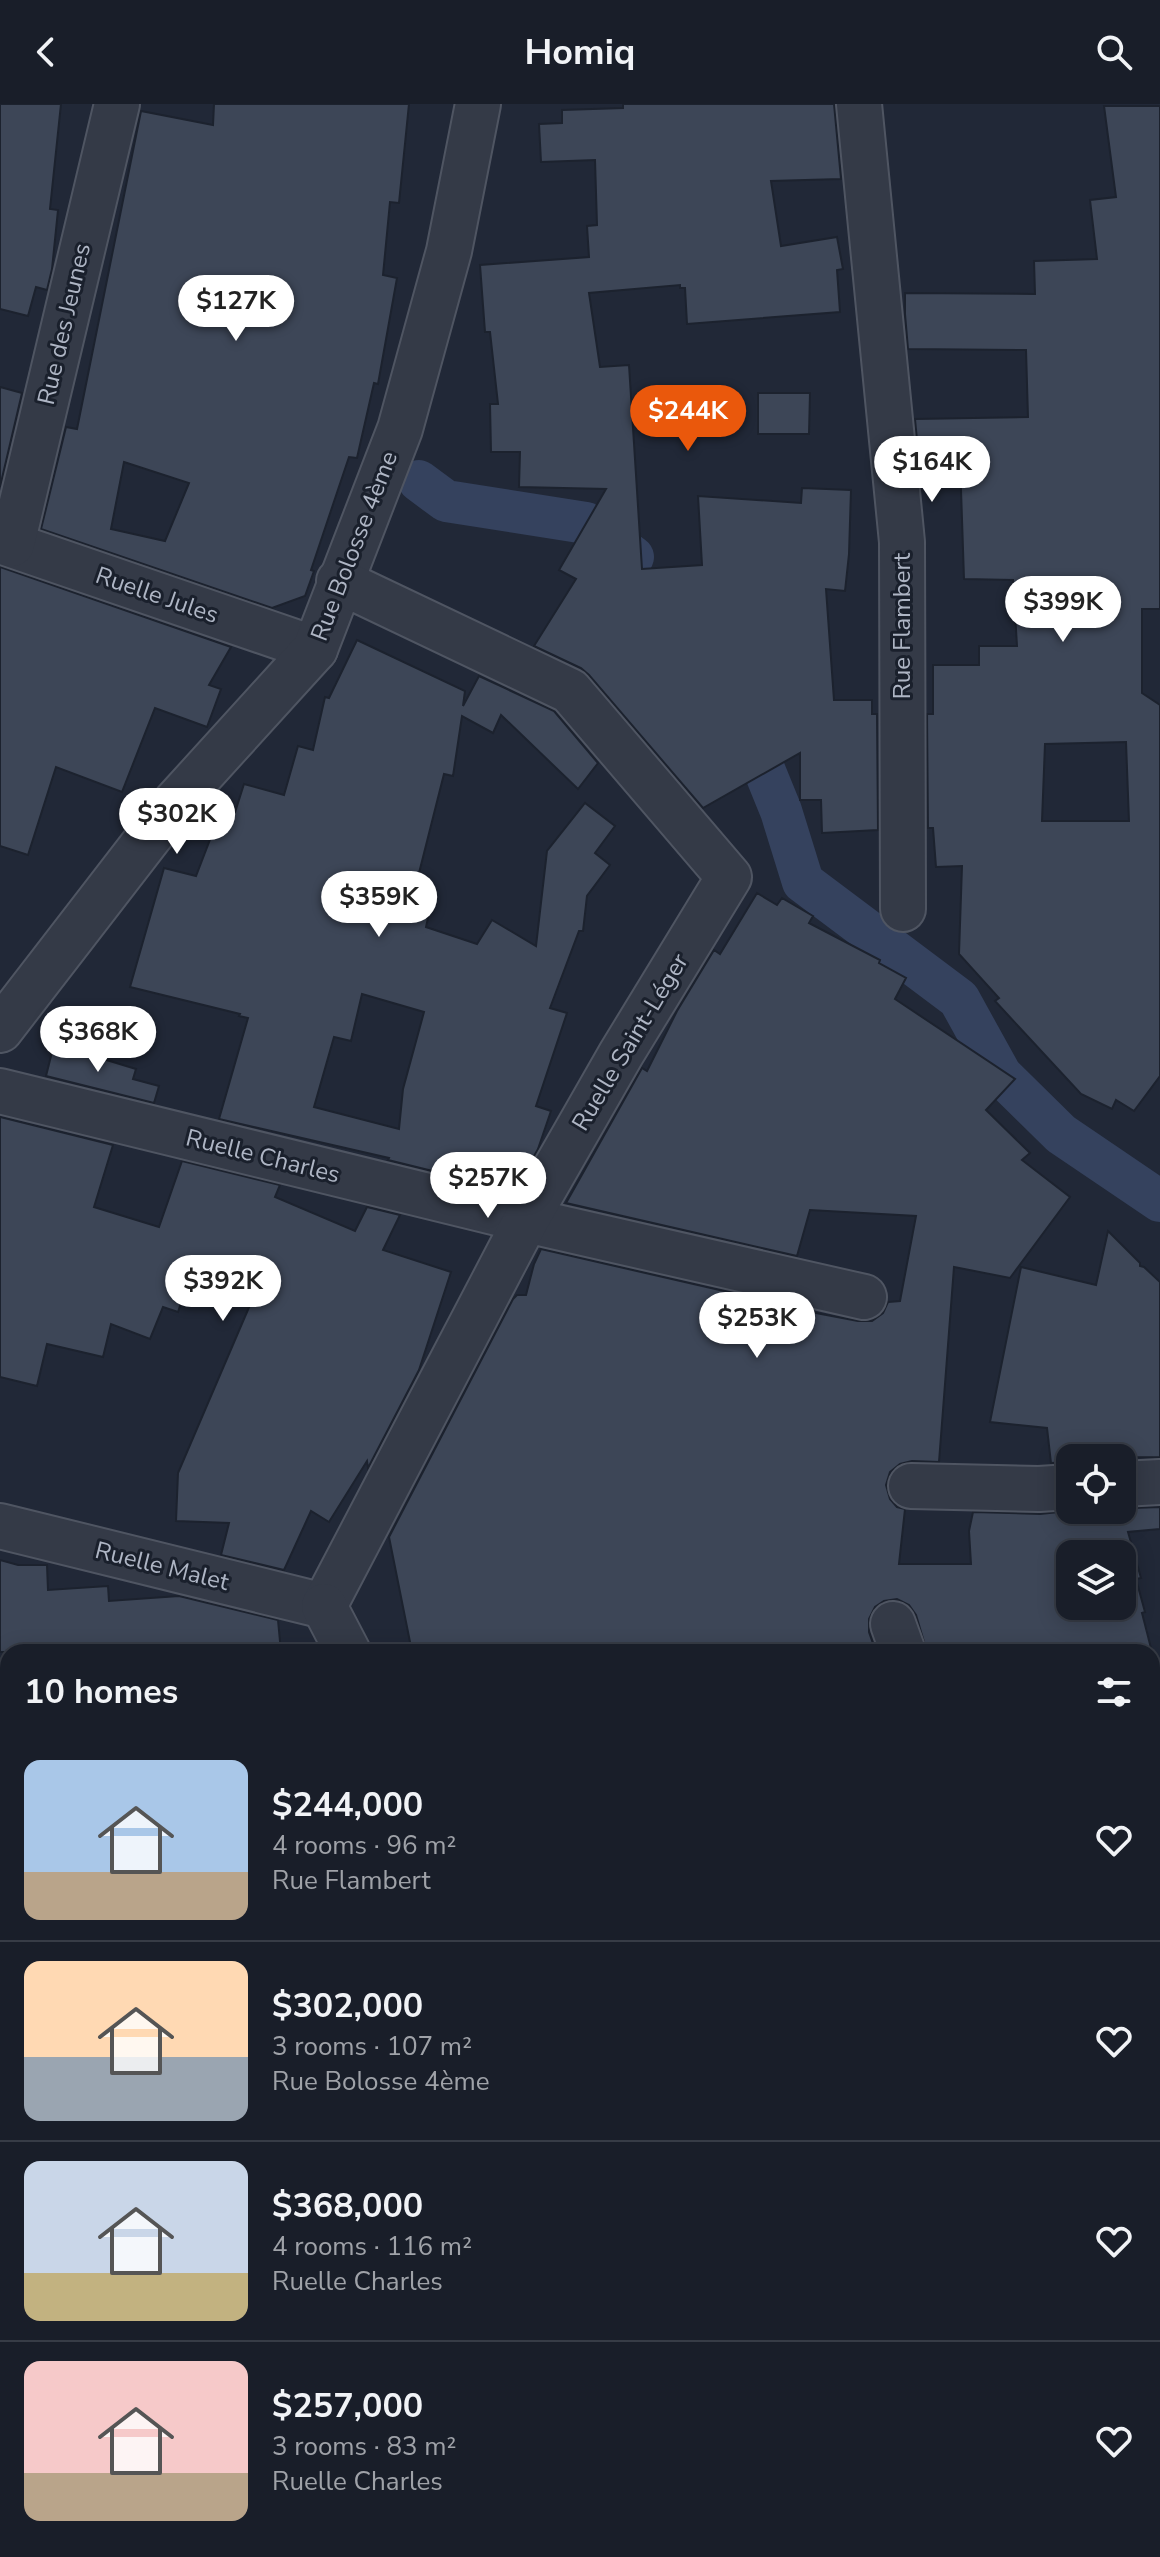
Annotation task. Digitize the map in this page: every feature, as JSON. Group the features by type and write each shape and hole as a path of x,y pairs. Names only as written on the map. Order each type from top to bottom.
{"street":[{"name":"Rue des Jeunes","path":"6,542 117,104"},
{"name":"Rue Bolosse 4ème","path":"0,1030 176,802 315,649 400,429 449,251 478,104"},
{"name":"Rue Flambert","path":"859,104 902,542 903,909"},
{"name":"Ruelle Jules","path":"6,542 315,649"},
{"name":"Ruelle Saint-Léger","path":"324,1606 526,1220 621,1054 729,877 570,691 339,581"},
{"name":"Ruelle Charles","path":"0,1091 526,1220 864,1297"},
{"path":"1136,1483 1160,1482"},
{"path":"911,1486 1056,1488"},
{"name":"Ruelle Malet","path":"0,1526 324,1606"},
{"path":"324,1606 344,1644"}],"building":[{"path":"0,104 61,104 50,209 58,210 52,269 47,290 36,287 28,316 0,309"},
{"path":"214,104 409,104 399,203 390,202 383,275 397,278 378,384 374,383 357,458 349,457 305,596 272,608 41,529 66,427 77,429 141,111 213,125","holes":["124,462 189,483 165,541 111,529"]},
{"path":"623,104 834,104 841,179 771,181 781,246 837,237 843,269 837,270 840,312 687,324 685,288 680,288 680,285 589,293 600,367 629,365 642,569 702,565 698,496 801,503 802,488 851,490 845,591 826,589 834,700 872,700 872,714 877,714 878,830 822,833 821,800 800,800 800,753 703,808 589,675 581,668 534,646 576,579 559,570 606,489 519,487 520,452 491,452 490,404 498,404 490,332 485,332 480,265 589,257 587,226 597,225 595,160 541,162 539,124 562,123 562,110 623,108"},
{"path":"1104,106 1160,106 1160,609 1142,609 1142,693 1160,705 1160,1076 1134,1111 1116,1100 1112,1109 1081,1094 995,1001 999,998 959,954 962,866 936,867 933,828 928,828 927,714 933,714 933,665 979,665 979,646 1017,646 1013,580 964,579 960,460 919,461 915,419 1028,417 1026,350 908,349 905,314 905,293 1035,294 1034,261 1097,259 1090,200 1116,197","holes":["1126,742 1129,821 1042,821 1045,744"]},
{"path":"0,387 22,393 0,487"},
{"path":"758,393 810,393 809,434 758,434"},
{"path":"0,567 231,647 209,685 221,689 207,727 155,708 122,792 56,767 28,855 0,846"},
{"path":"357,640 465,691 463,706 479,676 554,711 598,763 578,789 501,715 493,733 462,716 453,776 444,774 417,881 431,884 423,917 428,918 426,927 477,944 492,920 536,946 547,851 585,803 615,826 595,853 610,865 587,896 583,931 579,931 550,1008 567,1013 536,1106 551,1111 538,1149 514,1191 389,1158 219,1119 248,1018 130,987 164,868 196,876 216,824 230,828 244,784 284,795 298,746 313,750 325,697 329,698","holes":["362,994 424,1012 403,1089 399,1129 314,1107 334,1037 351,1041"]},
{"path":"757,893 777,905 782,898 813,916 809,923 880,960 879,963 906,978 895,999 1015,1079 986,1110 1030,1153 1022,1160 1070,1197 1010,1278 954,1267 939,1462 900,1464 890,1472 886,1485 890,1499 897,1507 905,1509 899,1564 971,1564 969,1531 973,1512 1056,1512 1056,1524 1136,1524 1136,1508 1160,1507 1160,1529 1128,1532 1130,1540 1056,1540 1056,1620 1136,1620 1136,1579 1150,1644 925,1644 916,1615 909,1605 897,1599 884,1601 875,1607 869,1619 873,1644 410,1644 389,1537 513,1299 517,1295 526,1295 541,1249 789,1308 858,1321 872,1321 883,1313 888,1302 900,1301 916,1216 810,1210 797,1256 566,1203 642,1068 647,1071 677,1011 714,950 720,954"},
{"path":"54,1044 136,1069 133,1079 159,1086 154,1103 46,1076"},
{"path":"0,1117 113,1145 94,1207 159,1227 182,1161 280,1185 275,1197 355,1231 367,1207 400,1215 383,1250 451,1272 419,1370 368,1468 367,1461 329,1522 311,1511 284,1570 221,1555 229,1523 176,1521 178,1473 250,1305 189,1279 178,1312 163,1307 150,1339 111,1324 103,1357 47,1344 37,1386 0,1377"},
{"path":"1108,1231 1140,1266 1160,1282 1160,1457 1136,1457 1136,1444 1056,1444 1056,1463 1051,1463 1047,1428 990,1422 1021,1267 1096,1285"},
{"path":"0,1560 18,1565 47,1565 48,1590 108,1586 109,1601 179,1596 278,1620 280,1644 0,1644"},
{"path":"1136,1560 1141,1578 1136,1579"}],"waterway":[{"path":"419,481 446,501 586,523 633,557"},
{"path":"744,720 781,811 803,882 959,999 1001,1075 1061,1134 1160,1201"}]}
